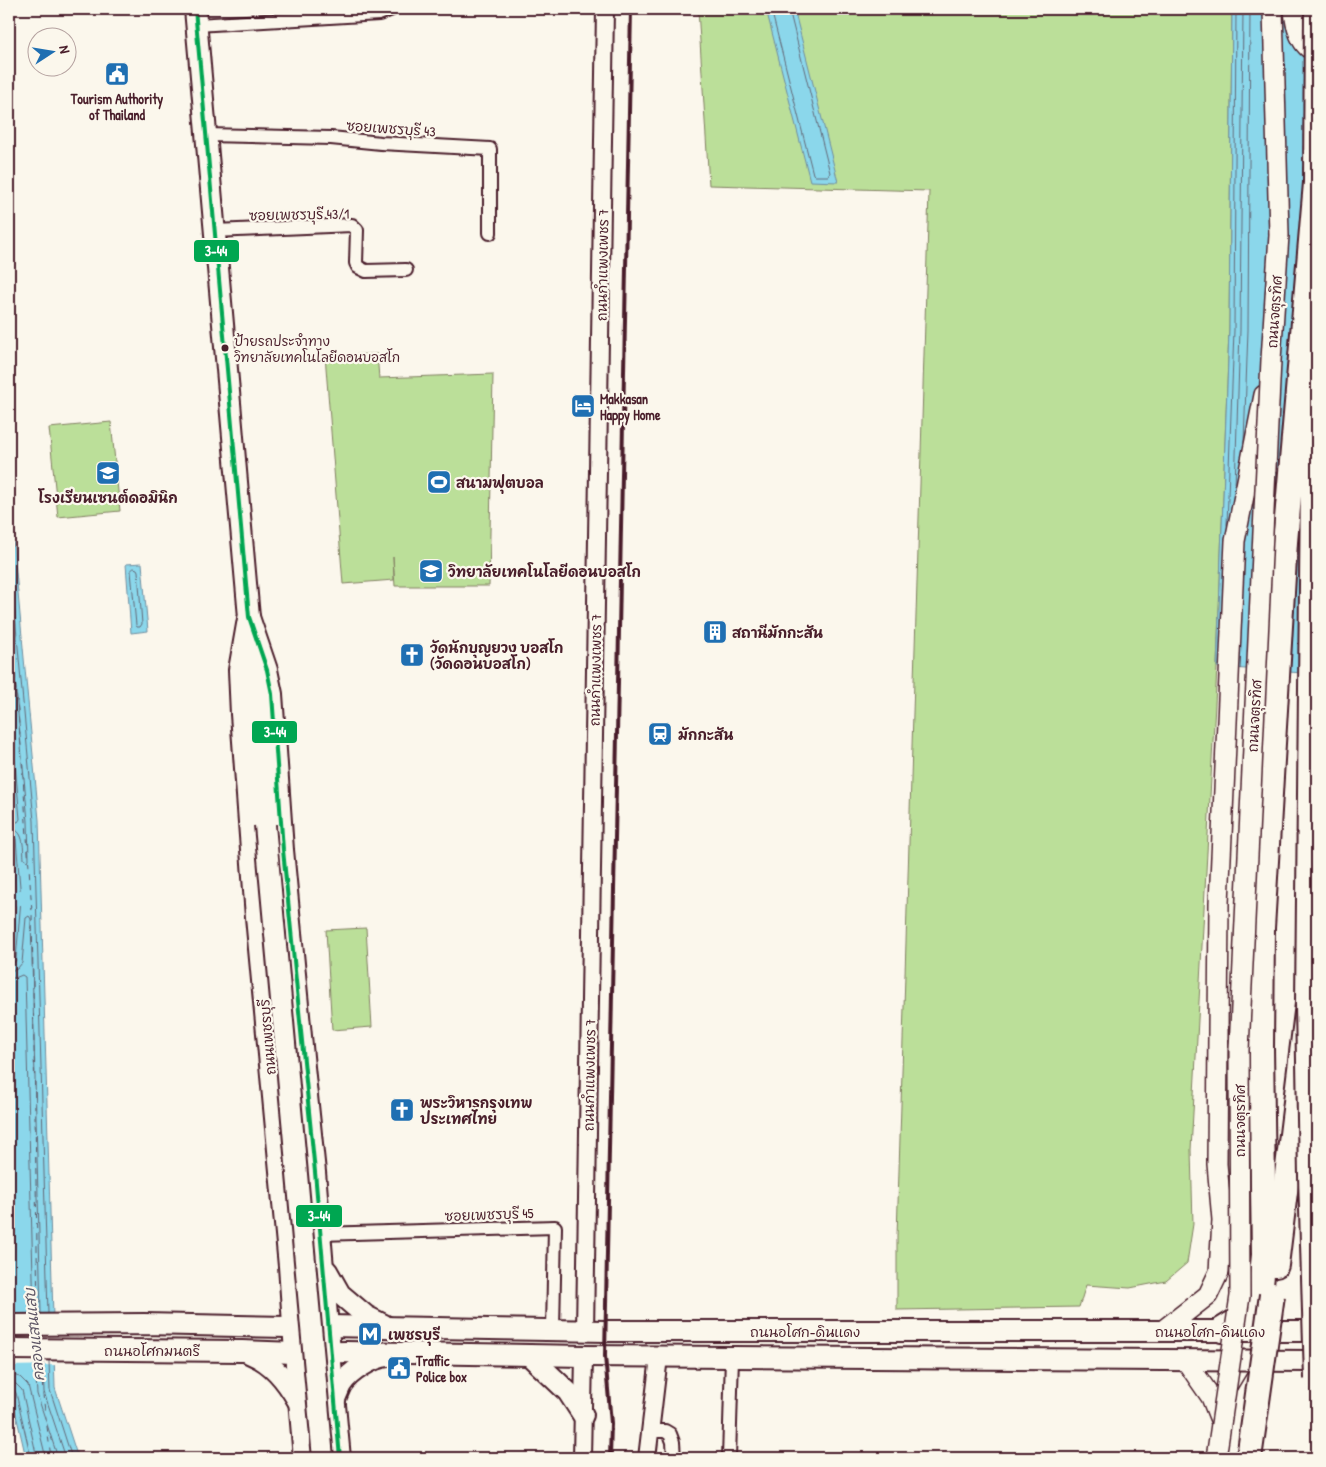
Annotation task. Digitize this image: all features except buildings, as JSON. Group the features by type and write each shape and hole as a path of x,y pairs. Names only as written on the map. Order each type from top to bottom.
{"highway":[{"path":"1317,10 1308,1004 1310,1176 1317,1379"},
{"path":"1222,1330 1251,1312 1261,1285 1264,1256 1261,1048 1262,928 1285,542 1316,183"},
{"path":"1237,1455 1269,1323 1308,1004"}],"main road":[{"name":"ถนนจตุรทิศ","path":"1216,1458 1240,1296 1239,1050 1271,360 1279,235 1273,9"},
{"path":"1294,9 1295,20 1302,41 1311,50 1317,52"},
{"name":"ถนนเพชรบุรี","path":"196,17 249,617 265,825 323,1458"},
{"path":"1162,1331 1208,1295 1219,1272 1222,1220 1217,1164 1219,903 1235,541 1271,360"},
{"name":"ถนนเพชรบุรี","path":"249,617 239,670 241,714 256,917 289,1266 304,1458"},
{"name":"ถนนเพชรบุรี","path":"249,617 267,670 272,694 284,850 304,1067 316,1172 340,1458"},
{"path":"280,1172 286,1182 294,1187 304,1186 312,1180 316,1172"},
{"path":"323,1265 340,1294 366,1316 388,1327"},
{"path":"247,1326 260,1322 276,1311 281,1304 284,1298 289,1266"},
{"name":"ถนนอโศกมนตรี","path":"9,1325 144,1324 293,1327"},
{"name":"ถนนอโศก-ดินแดง","path":"293,1327 585,1331 1317,1331"},
{"name":"ถนนอโศกมนตรี","path":"9,1349 295,1353"},
{"path":"242,1351 268,1363 284,1380 299,1403"},
{"name":"ถนนอโศก-ดินแดง","path":"295,1353 1317,1362"},
{"path":"335,1399 342,1383 359,1368 383,1356 410,1353"},
{"path":"529,1355 568,1392 583,1415"},
{"path":"1186,1361 1211,1397 1237,1455"},
{"path":"1237,1455 1239,1406 1266,1361"}],"street":[{"path":"196,17 378,14 392,9"},
{"name":"ถนนกำแพงเพชร 7","path":"585,1331 605,9"},
{"name":"ซอยเพชรบุรี 43","path":"206,135 331,138 381,143 490,149 490,233"},
{"name":"ซอยเพชรบุรี 43/1","path":"214,231 352,225 357,230 356,263 358,267 366,271 406,270"},
{"name":"ซอยเพชรบุรี 45","path":"320,1234 555,1227 553,1330"},
{"path":"582,1458 584,1356"},
{"path":"647,1458 659,1356"},
{"path":"729,1458 732,1357"},
{"path":"650,1431 666,1431 670,1434 673,1442 674,1458"}],"green space":[{"path":"698,9 1232,9 1229,330 1217,667 1191,1150 1193,1224 1187,1263 1166,1281 1130,1288 1086,1285 1079,1307 897,1310 897,1236 929,191 709,185"},
{"name":"สนามฟุตบอล","path":"377,354 379,378 493,374 489,586 395,586 393,557 394,580 343,584 325,355"},
{"path":"111,422 120,511 58,517 49,428"},
{"path":"366,928 372,1027 332,1030 326,930"}],"water":[{"path":"766,9 794,9 838,182 810,181"},
{"path":"1232,9 1317,9 1317,674 1217,667 1229,330"},
{"name":"คลองแสนแสบ","path":"9,496 39,820 55,1388 78,1458 26,1458 9,1384 9,991 16,899 9,809"},
{"path":"142,563 148,631 131,633 126,564"}],"pier":[{"path":"9,1315 55,1315 57,1365 9,1366"}],"waterway":[{"path":"9,899 24,897"}],"ferry route":[{"path":"9,608 32,912 38,1316"},
{"path":"41,1360 43,1395 51,1458"}],"railway":[{"path":"610,1458 611,1423 605,1356 631,9"}],"transit line":[{"name":"3-44","path":"195,9 249,617 267,670 272,694 283,850 315,1172 340,1458"}],"place":[{"name":"Tourism Authority of Thailand","path":"117,74"},
{"name":"ป้ายรถประจำทาง วิทยาลัยเทคโนโลยีดอนบอสโก","path":"225,348"},
{"name":"Makkasan Happy Home","path":"583,406"},
{"name":"โรงเรียนเซนต์ดอมินิก","path":"108,473"},
{"name":"สนามฟุตบอล","path":"439,482"},
{"name":"วิทยาลัยเทคโนโลยีดอนบอสโก","path":"431,571"},
{"name":"สถานีมักกะสัน","path":"715,632"},
{"name":"วัดนักบุญยวง บอสโก (วัดดอนบอสโก)","path":"412,655"},
{"name":"มักกะสัน","path":"660,734"},
{"name":"พระวิหารกรุงเทพ ประเทศไทย","path":"402,1110"},
{"name":"เพชรบุรี","path":"370,1334"},
{"name":"Traffic Police box","path":"399,1368"}]}
